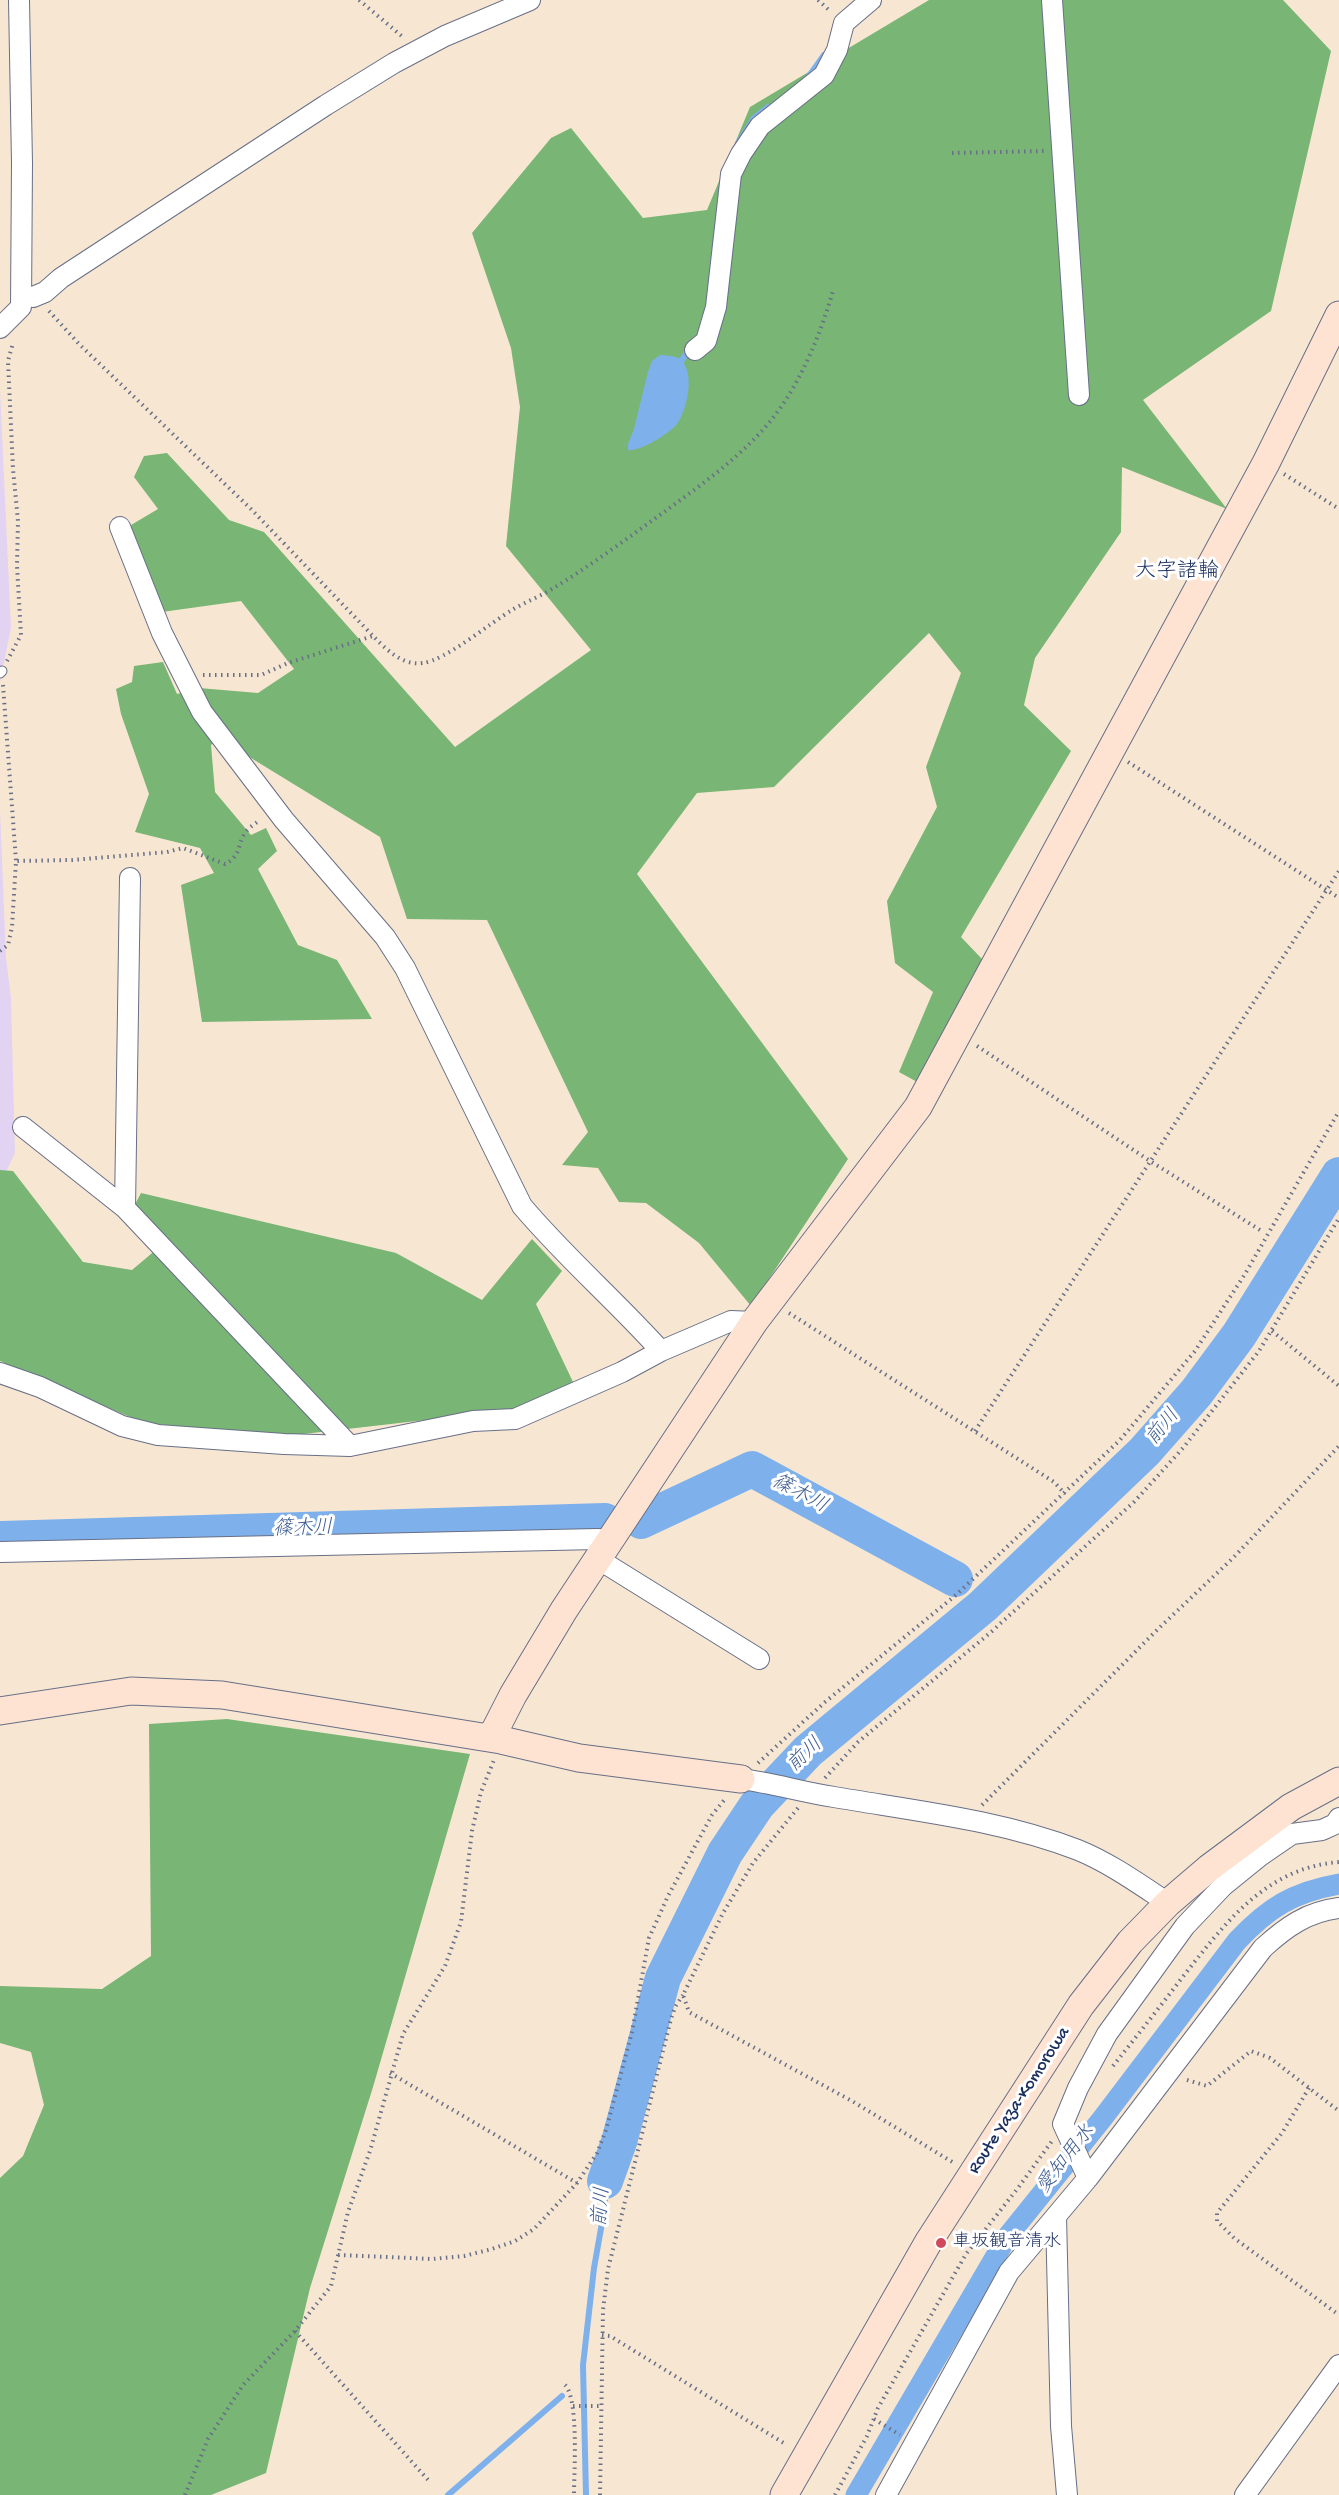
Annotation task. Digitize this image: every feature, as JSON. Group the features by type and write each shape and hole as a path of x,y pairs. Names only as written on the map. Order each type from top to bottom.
{"street":[{"path":"19,0 27,302"},
{"path":"0,321 45,292 61,278 326,105 445,36 530,0"},
{"path":"695,350 706,341 716,308 731,174 741,154 760,126 824,75 837,50 844,23 872,0"},
{"path":"1052,0 1058,55 1061,150 1079,395"},
{"path":"496,1739 513,1695 753,1322 771,1302 918,1107 1266,463 1339,315"},
{"path":"120,527 162,633 202,712 284,820 385,937 405,968 522,1206 544,1232 620,1305 661,1351"},
{"path":"125,1208 130,878"},
{"path":"23,1127 125,1208 350,1446"},
{"path":"0,1373 40,1387 122,1426 159,1435 274,1444 350,1446 473,1421 515,1419 731,1321 753,1322"},
{"path":"0,1552 598,1539 604,1551 759,1659"},
{"path":"0,1711 131,1691 222,1695 496,1739 579,1758 777,1784 813,1794 970,1819 1038,1837 1080,1851 1118,1870 1168,1903"},
{"name":"Route Yaza-Komorowa","path":"784,2495 924,2251 1081,2005 1130,1942 1168,1903 1209,1868 1291,1807 1339,1782"},
{"path":"1088,2178 1063,2124 1077,2088 1107,2034 1185,1926 1223,1886 1292,1834 1322,1830 1335,1824 1339,1818"},
{"path":"886,2495 1009,2272 1088,2178 1263,1948 1302,1917 1339,1908"},
{"path":"1056,2216 1061,2426 1067,2495"},
{"path":"1245,2495 1339,2365"}],"path":[{"path":"358,0 417,51"},
{"path":"951,153 1061,150"},
{"path":"16,861 1,672 21,635 17,566 18,521 8,361 27,302 251,509 390,652 408,663 424,663 512,610 553,589 627,539 708,480 759,434 785,401 820,335 833,291"},
{"path":"1266,463 1339,509"},
{"path":"189,685 206,674 261,675 288,663 373,636"},
{"path":"1111,751 1339,898"},
{"path":"975,1431 1339,871"},
{"path":"959,1034 1150,1161 1260,1230"},
{"path":"338,2255 432,2259 464,2256 492,2249 515,2241 534,2229 577,2183 597,2153 606,2130 632,2032 649,1938 668,1896 712,1815 741,1779 825,1702 956,1595 1120,1440 1195,1351 1251,1263 1339,1111"},
{"path":"600,2495 603,2310 614,2246 671,2019 723,1913 753,1863 800,1806 813,1794 832,1768 858,1742 990,1633 1134,1502 1224,1397 1272,1331 1339,1218"},
{"path":"771,1302 1054,1482 1065,1494"},
{"path":"1272,1331 1339,1386"},
{"path":"970,1819 994,1791 1041,1748 1158,1629 1233,1558 1339,1446"},
{"path":"185,2495 208,2439 243,2385 295,2331 331,2286 348,2212 370,2151 390,2073 403,2034 445,1966 461,1922 472,1831 496,1739"},
{"path":"683,1995 689,2012 852,2101 973,2175"},
{"path":"1167,2074 1207,2086 1251,2051 1270,2058 1339,2111"},
{"path":"390,2073 577,2183"},
{"path":"1310,2088 1276,2141 1217,2213 1217,2221 1234,2238 1339,2315"},
{"path":"295,2331 429,2481"},
{"path":"602,2335 610,2336 806,2457"},
{"path":"565,2385 570,2390 573,2406 574,2495"},
{"path":"573,2406 600,2406"},
{"path":"874,2419 913,2443"}],"shaded area":[{"path":"0,389 11,628 0,682"},
{"path":"0,809 6,958 11,998 15,1153 0,1185"}],"green space":[{"path":"929,0 1283,0 1331,51 1271,311 1143,400 1227,509 1122,467 1121,532 1035,658 1024,705 1071,751 961,937 982,959 919,1083 899,1072 933,992 895,963 887,901 937,807 926,767 961,673 929,633 774,787 697,793 637,874 848,1159 751,1306 699,1243 646,1203 619,1202 598,1168 562,1165 588,1132 487,920 407,919 380,837 251,758 223,735 211,745 215,792 251,835 266,828 277,851 258,869 298,945 337,960 372,1019 202,1022 181,885 214,873 200,848 135,832 149,794 121,714 116,689 132,682 134,666 163,662 177,694 199,688 258,693 294,669 241,601 162,612 126,528 158,509 134,477 144,456 167,453 229,520 264,532 455,747 591,650 506,546 520,407 511,348 472,233 551,138 571,128 643,218 707,210 750,107"},
{"path":"0,1170 13,1171 83,1262 132,1270 164,1243 132,1210 141,1193 396,1253 482,1300 532,1239 562,1271 536,1304 573,1382 513,1410 286,1436 144,1423 0,1361"},
{"path":"227,1719 470,1754 373,2087 310,2288 266,2473 211,2495 0,2495 0,2178 23,2156 44,2105 31,2052 0,2043 0,1986 102,1989 151,1956 149,1724"}],"water":[{"path":"660,355 678,358 686,367 689,383 684,410 677,424 668,432 647,445 628,450 648,372 652,361"}],"waterway":[{"path":"809,76 824,55"},
{"path":"738,143 754,118 768,107"},
{"path":"682,360 690,348"},
{"name":"前川","path":"605,2181 619,2142 663,1978 725,1853 757,1805 808,1751 983,1606 1144,1452 1196,1393 1239,1335 1339,1175"},
{"name":"篠木川","path":"641,1521 752,1469 955,1579"},
{"name":"篠木川","path":"0,1539 605,1521"},
{"name":"愛知用水","path":"856,2495 1007,2237 1102,2119 1237,1941 1248,1929 1282,1903 1308,1892 1339,1884"},
{"name":"前川","path":"586,2495 583,2365 594,2268 605,2206 605,2181"},
{"path":"448,2495 562,2396"}],"place":[{"name":"車坂観音清水","path":"941,2243"}],"district":[{"name":"大字諸輪","path":"1177,573"}]}
